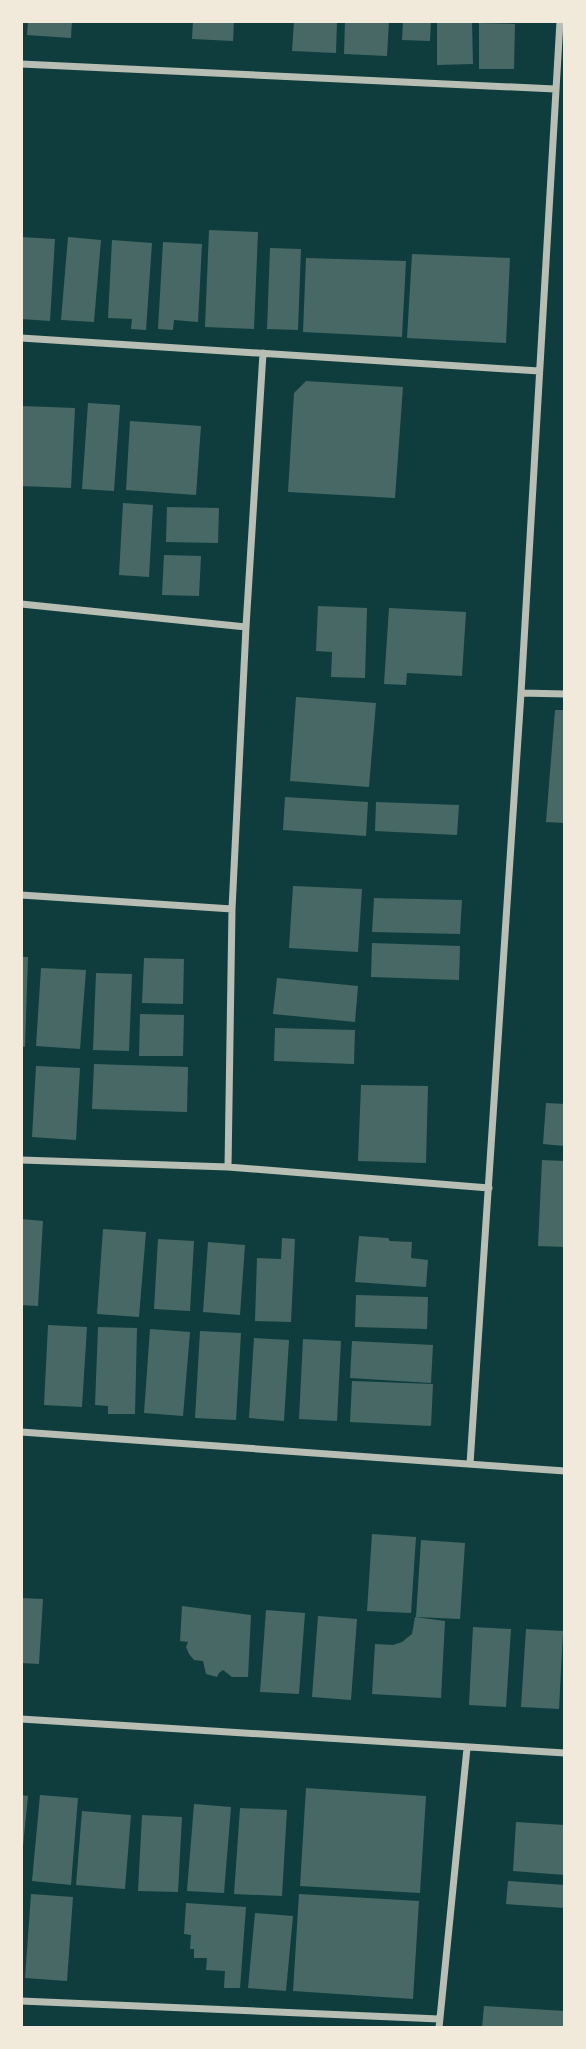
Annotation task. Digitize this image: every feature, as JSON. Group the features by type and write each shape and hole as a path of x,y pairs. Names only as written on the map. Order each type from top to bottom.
{"street":[{"path":"470,1464 521,693 559,21"},
{"path":"21,64 555,89"},
{"path":"21,338 539,371"},
{"path":"228,1167 232,909 263,353"},
{"path":"21,604 246,627"},
{"path":"521,693 565,694"},
{"path":"21,895 232,909"},
{"path":"21,1160 228,1167 489,1188"},
{"path":"21,1432 565,1472"},
{"path":"21,1720 565,1753"},
{"path":"21,2001 439,2024 467,1748"}],"building":[{"path":"28,21 72,21 71,38 27,35"},
{"path":"193,21 234,21 233,41 192,39"},
{"path":"294,21 337,21 336,53 292,51"},
{"path":"345,21 389,21 387,56 344,54"},
{"path":"403,21 431,21 430,41 402,40"},
{"path":"437,21 472,21 473,64 437,65"},
{"path":"479,23 515,24 514,69 479,69"},
{"path":"209,230 258,232 254,329 205,327"},
{"path":"21,237 55,239 50,321 21,319"},
{"path":"68,237 101,240 94,322 61,320"},
{"path":"112,240 152,243 146,330 131,329 132,319 108,318"},
{"path":"163,242 202,244 198,322 174,320 173,330 158,329"},
{"path":"270,248 301,249 298,330 267,329"},
{"path":"412,254 510,258 506,343 407,338"},
{"path":"306,258 406,261 402,337 303,332"},
{"path":"306,381 403,387 395,498 288,492 294,393"},
{"path":"88,403 120,405 114,491 82,489"},
{"path":"21,406 75,408 71,488 21,486"},
{"path":"130,421 201,426 196,495 126,490"},
{"path":"123,503 153,505 149,577 119,575"},
{"path":"167,507 219,508 218,543 166,542"},
{"path":"164,555 201,556 199,596 162,595"},
{"path":"318,606 367,608 365,678 331,677 332,652 316,651"},
{"path":"389,608 466,612 462,676 407,673 406,685 384,684"},
{"path":"296,697 376,703 369,787 290,781"},
{"path":"555,710 565,710 565,823 546,822"},
{"path":"285,797 368,802 366,836 283,830"},
{"path":"376,802 459,805 457,835 375,831"},
{"path":"293,886 362,889 358,952 289,948"},
{"path":"374,898 462,900 460,934 372,932"},
{"path":"372,943 460,946 459,980 371,977"},
{"path":"21,957 28,957 25,1047 21,1046"},
{"path":"144,958 184,959 183,1004 142,1003"},
{"path":"41,968 86,970 80,1049 36,1046"},
{"path":"96,973 132,974 129,1051 93,1050"},
{"path":"277,978 358,986 355,1022 273,1014"},
{"path":"140,1014 184,1015 183,1056 139,1056"},
{"path":"275,1028 355,1030 354,1064 274,1061"},
{"path":"94,1064 188,1067 187,1112 92,1109"},
{"path":"36,1066 80,1068 76,1140 32,1137"},
{"path":"361,1085 428,1086 426,1163 358,1161"},
{"path":"546,1103 565,1104 565,1146 543,1144"},
{"path":"542,1160 565,1161 565,1247 538,1246"},
{"path":"21,1219 43,1221 38,1306 21,1305"},
{"path":"103,1229 146,1232 139,1317 97,1314"},
{"path":"359,1236 412,1242 411,1258 428,1260 426,1287 355,1282"},
{"path":"282,1238 295,1239 291,1322 255,1321 257,1258 281,1259"},
{"path":"158,1239 194,1241 190,1311 154,1309"},
{"path":"208,1242 245,1245 240,1315 203,1312"},
{"path":"356,1295 428,1297 427,1329 355,1327"},
{"path":"48,1325 87,1327 82,1407 44,1405"},
{"path":"98,1327 137,1328 135,1414 108,1414 108,1406 95,1405"},
{"path":"150,1329 190,1332 183,1416 144,1413"},
{"path":"200,1331 241,1333 236,1420 195,1418"},
{"path":"254,1338 289,1340 284,1421 249,1418"},
{"path":"303,1339 341,1341 337,1421 299,1419"},
{"path":"352,1341 433,1345 431,1383 350,1378"},
{"path":"352,1381 433,1384 431,1426 350,1422"},
{"path":"372,1534 416,1537 411,1613 367,1611"},
{"path":"421,1540 465,1543 460,1619 416,1617"},
{"path":"21,1598 43,1599 39,1664 21,1663"},
{"path":"182,1606 251,1615 248,1677 232,1677 223,1670 217,1677 206,1674 203,1661 194,1660 186,1647 188,1642 180,1641"},
{"path":"266,1610 305,1613 299,1694 260,1692"},
{"path":"318,1616 357,1619 351,1700 312,1697"},
{"path":"415,1617 445,1621 441,1698 372,1694 375,1644 393,1645 402,1642 412,1634"},
{"path":"473,1627 511,1629 506,1707 469,1705"},
{"path":"526,1629 563,1631 559,1709 521,1707"},
{"path":"306,1788 426,1796 420,1893 300,1886"},
{"path":"21,1795 28,1796 23,1846 21,1846"},
{"path":"40,1795 78,1798 71,1885 32,1881"},
{"path":"194,1804 231,1807 224,1893 187,1891"},
{"path":"240,1808 287,1810 282,1896 234,1894"},
{"path":"82,1811 131,1815 125,1889 76,1885"},
{"path":"142,1815 182,1817 178,1892 138,1891"},
{"path":"516,1822 565,1825 565,1875 513,1871"},
{"path":"508,1881 565,1885 565,1908 506,1904"},
{"path":"31,1894 73,1897 67,1981 25,1978"},
{"path":"299,1894 419,1901 413,1999 293,1991"},
{"path":"186,1903 246,1907 240,1988 224,1988 225,1971 206,1970 207,1958 194,1958 194,1949 190,1949 191,1935 184,1934"},
{"path":"255,1913 293,1916 286,1991 248,1988"},
{"path":"484,2006 565,2011 565,2028 482,2028"}]}
